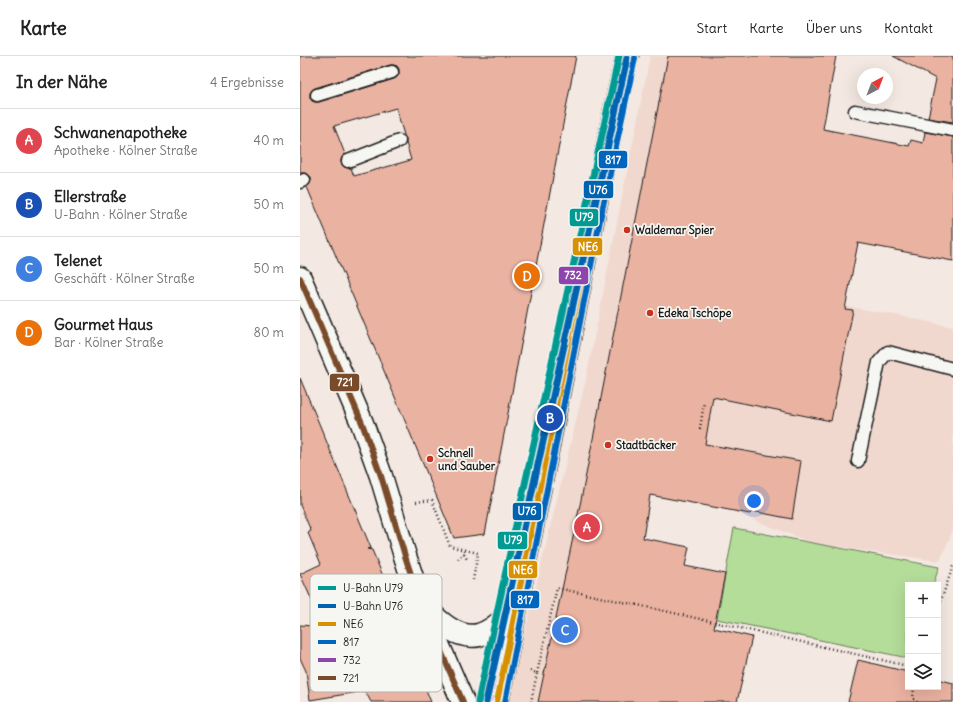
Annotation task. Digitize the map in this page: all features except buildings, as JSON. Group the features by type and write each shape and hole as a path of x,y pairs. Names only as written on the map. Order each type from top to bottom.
{"main road":[{"path":"498,702 568,338 611,124 627,56"},
{"path":"300,278 365,431 381,476 411,574"},
{"path":"442,623 454,631 467,635 479,635 490,630 506,617 518,601"},
{"path":"442,653 463,702"}],"lane":[{"path":"317,95 392,72"},
{"path":"855,112 953,130"},
{"path":"348,161 399,141"},
{"path":"858,462 879,362 888,352 953,369"}],"path":[{"path":"700,429 704,402"},
{"path":"414,502 432,500 450,546 478,553 472,580"},
{"path":"464,550 464,554 468,561"},
{"path":"458,559 464,554"},
{"path":"941,600 953,566"},
{"path":"537,673 557,588 905,665"},
{"path":"914,690 913,698 917,702"}],"shaded area":[{"path":"650,56 769,56 727,285 901,316 953,327 953,530 940,561 814,544 641,475 589,702 508,702 586,379"}],"green space":[{"path":"734,528 939,567 934,582 905,582 905,657 717,619"}],"metro line":[{"name":"U79","path":"478,702 619,56"},
{"name":"U76","path":"486,702 627,58"}],"transit line":[{"name":"732","path":"489,700 586,212 619,56"},
{"name":"NE6","path":"497,702 627,56"},
{"name":"817","path":"505,702 601,215 635,58"},
{"name":"721","path":"300,278 362,423 381,476 411,574"},
{"name":"721","path":"442,654 463,702"}],"place":[{"name":"Waldemar Spier","path":"627,230"},
{"name":"Gourmet Haus","path":"527,276"},
{"name":"Edeka Tschöpe","path":"650,313"},
{"name":"Ellerstraße","path":"550,418"},
{"name":"Stadtbäcker","path":"608,445"},
{"name":"Schnell und Sauber","path":"430,459"},
{"name":"Schwanenapotheke","path":"587,527"},
{"name":"Telenet","path":"565,630"}]}
